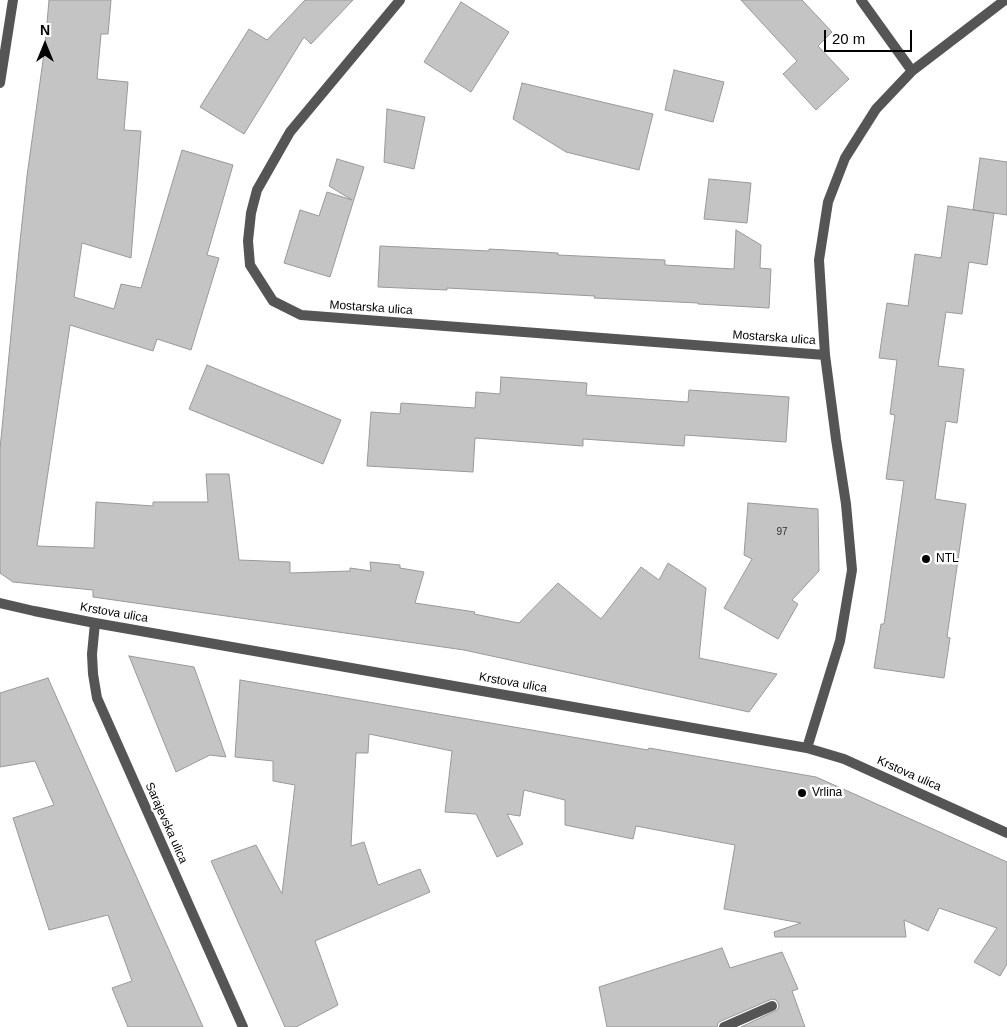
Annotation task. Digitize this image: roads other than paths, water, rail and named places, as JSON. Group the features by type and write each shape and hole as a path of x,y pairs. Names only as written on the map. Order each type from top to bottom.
{"street":[{"path":"0,83 13,0"},
{"name":"Mostarska ulica","path":"400,0 290,132 257,190 251,213 248,241 250,265 273,301 301,315 825,355"},
{"path":"861,0 912,71"},
{"name":"Mostarska ulica","path":"807,748 840,641 852,570 846,504 825,355 819,260 828,202 845,158 876,108 912,71 1005,0"},
{"name":"Krstova ulica","path":"0,603 95,622 807,748 844,759 1007,833"},
{"name":"Sarajevska ulica","path":"95,622 92,654 97,698 243,1027"},
{"path":"724,1027 772,1006"}],"place":[{"name":"NTL","path":"926,559"},
{"name":"Vrlina","path":"802,793"}]}
